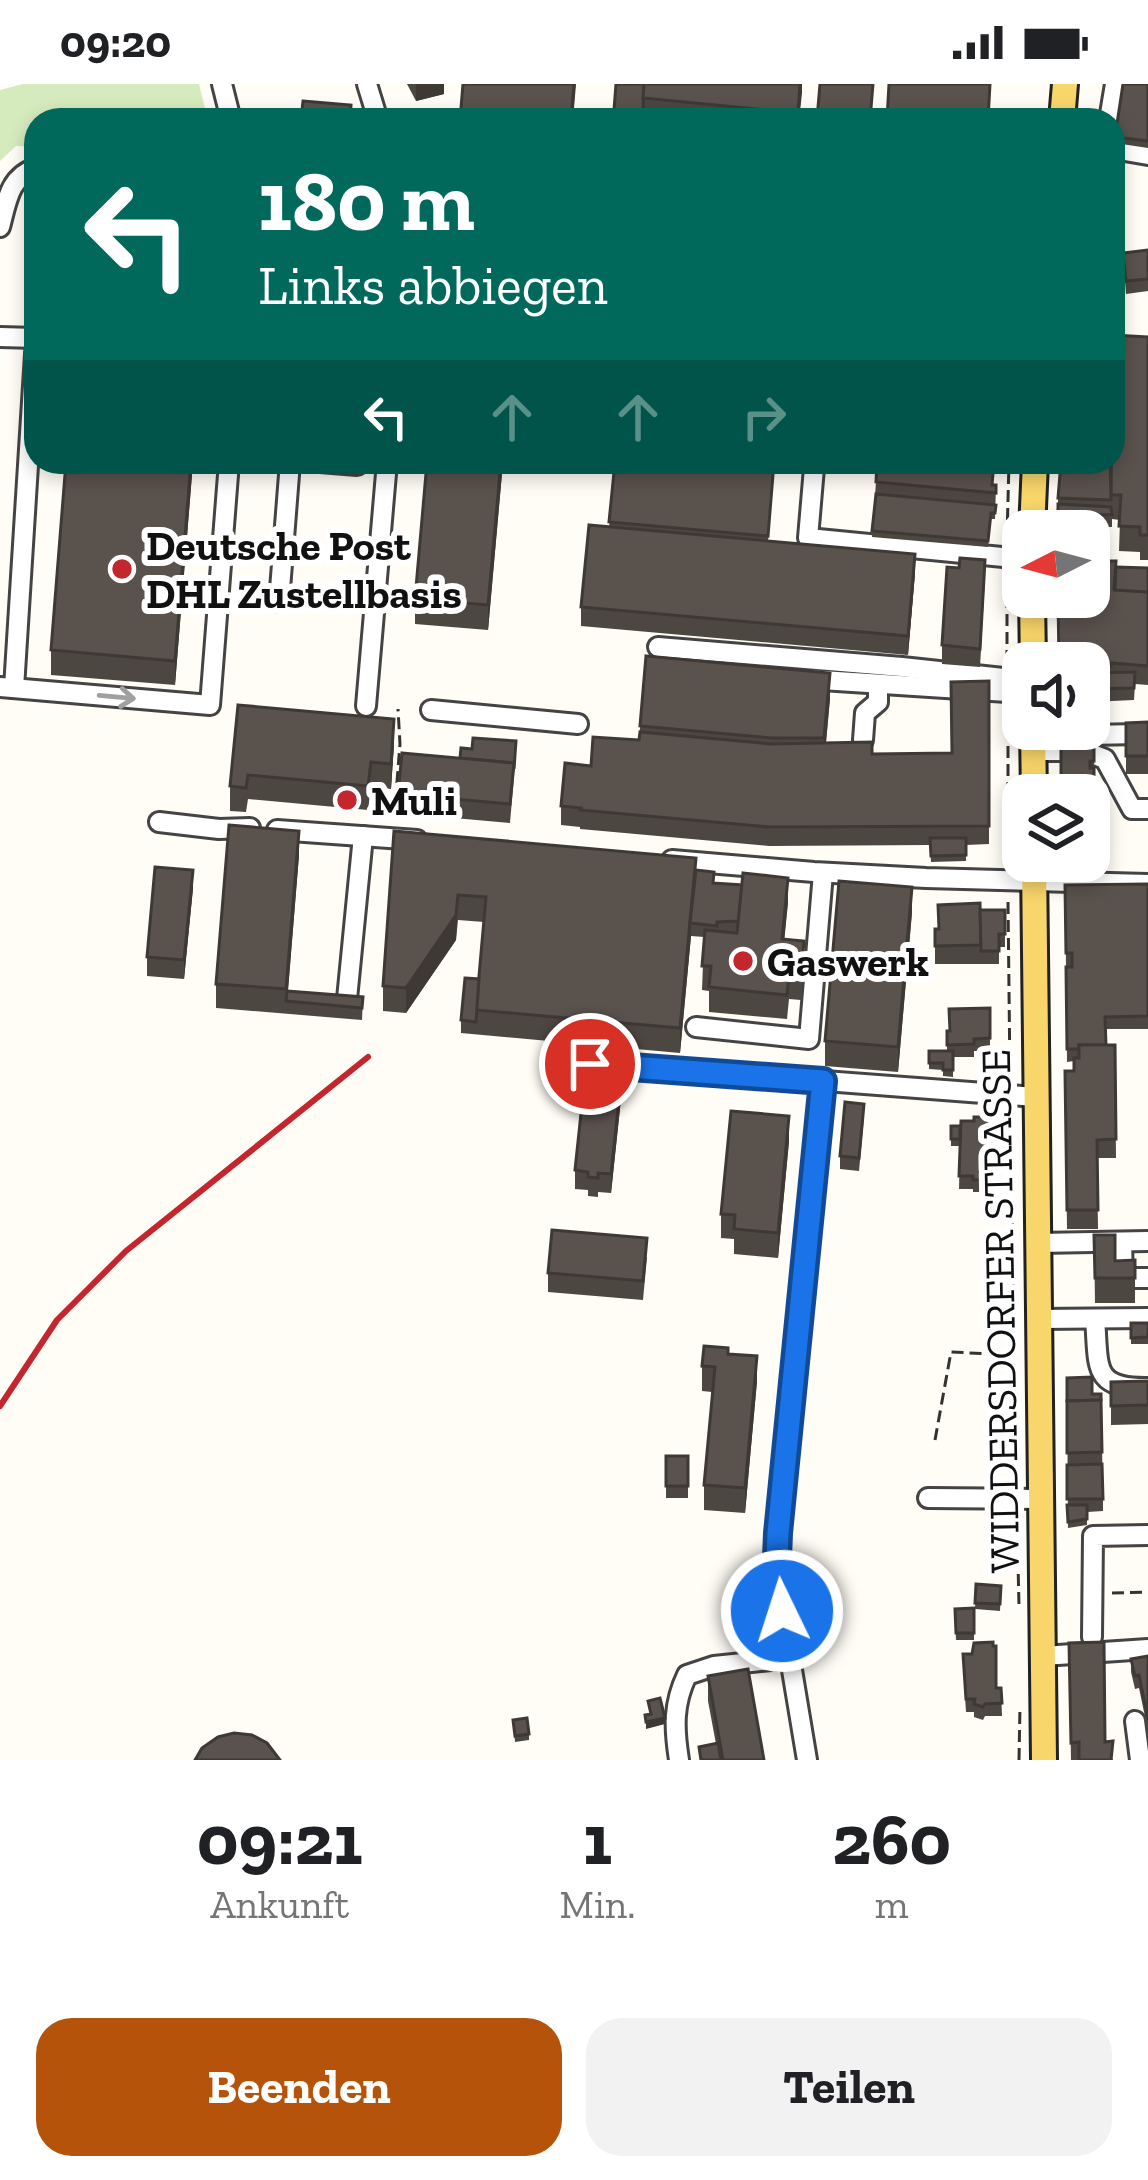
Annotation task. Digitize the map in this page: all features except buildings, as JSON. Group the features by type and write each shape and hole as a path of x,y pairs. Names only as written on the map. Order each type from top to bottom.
{"main road":[{"path":"1033,510 1034,474"},
{"name":"WIDDERSDORFER STRASSE","path":"1034,882 1044,1760"}],"lane":[{"path":"0,227 10,189 24,172"},
{"path":"25,474 7,687 210,705 229,474"},
{"path":"279,602 289,474"},
{"path":"366,706 386,474"},
{"path":"813,474 808,538 1002,558"},
{"path":"1002,678 880,665 657,655 878,685 1002,692"},
{"path":"863,740 865,713 878,702 878,685"},
{"path":"431,710 578,724"},
{"path":"1110,735 1142,734"},
{"path":"1080,750 1105,759 1132,809 1148,809"},
{"path":"159,823 440,842"},
{"path":"347,999 363,836"},
{"path":"652,858 824,873 1002,878"},
{"path":"696,1028 809,1040 824,873"},
{"path":"1110,880 1148,884"},
{"path":"590,1064 1036,1097"},
{"path":"807,1760 776,1583 823,1081"},
{"path":"1038,1243 1148,1241"},
{"path":"1122,1242 1123,1278 1148,1278"},
{"path":"1095,1318 1099,1368 1110,1383 1148,1388"},
{"path":"1039,1319 1148,1318"},
{"path":"928,1498 1041,1499"},
{"path":"1092,1637 1093,1537 1148,1535"},
{"path":"1043,1656 1148,1649"},
{"path":"679,1760 676,1697 687,1675 714,1666 790,1658"},
{"path":"1135,1720 1140,1760"}],"path":[{"path":"392,838 400,744 398,709"},
{"path":"935,1439 951,1352 1014,1355"},
{"path":"1093,1593 1148,1592"}],"green space":[{"path":"23,84 199,84 205,108 24,108 24,146 16,146 0,161 0,90"}],"railway":[{"path":"0,1406 57,1320 126,1251 368,1057"}],"place":[{"name":"Deutsche Post DHL Zustellbasis","path":"122,569"},
{"name":"Muli","path":"347,800"},
{"name":"Gaswerk","path":"743,961"}],"route":[{"path":"590,1064 823,1081 778,1533 776,1583 782,1611"}]}
